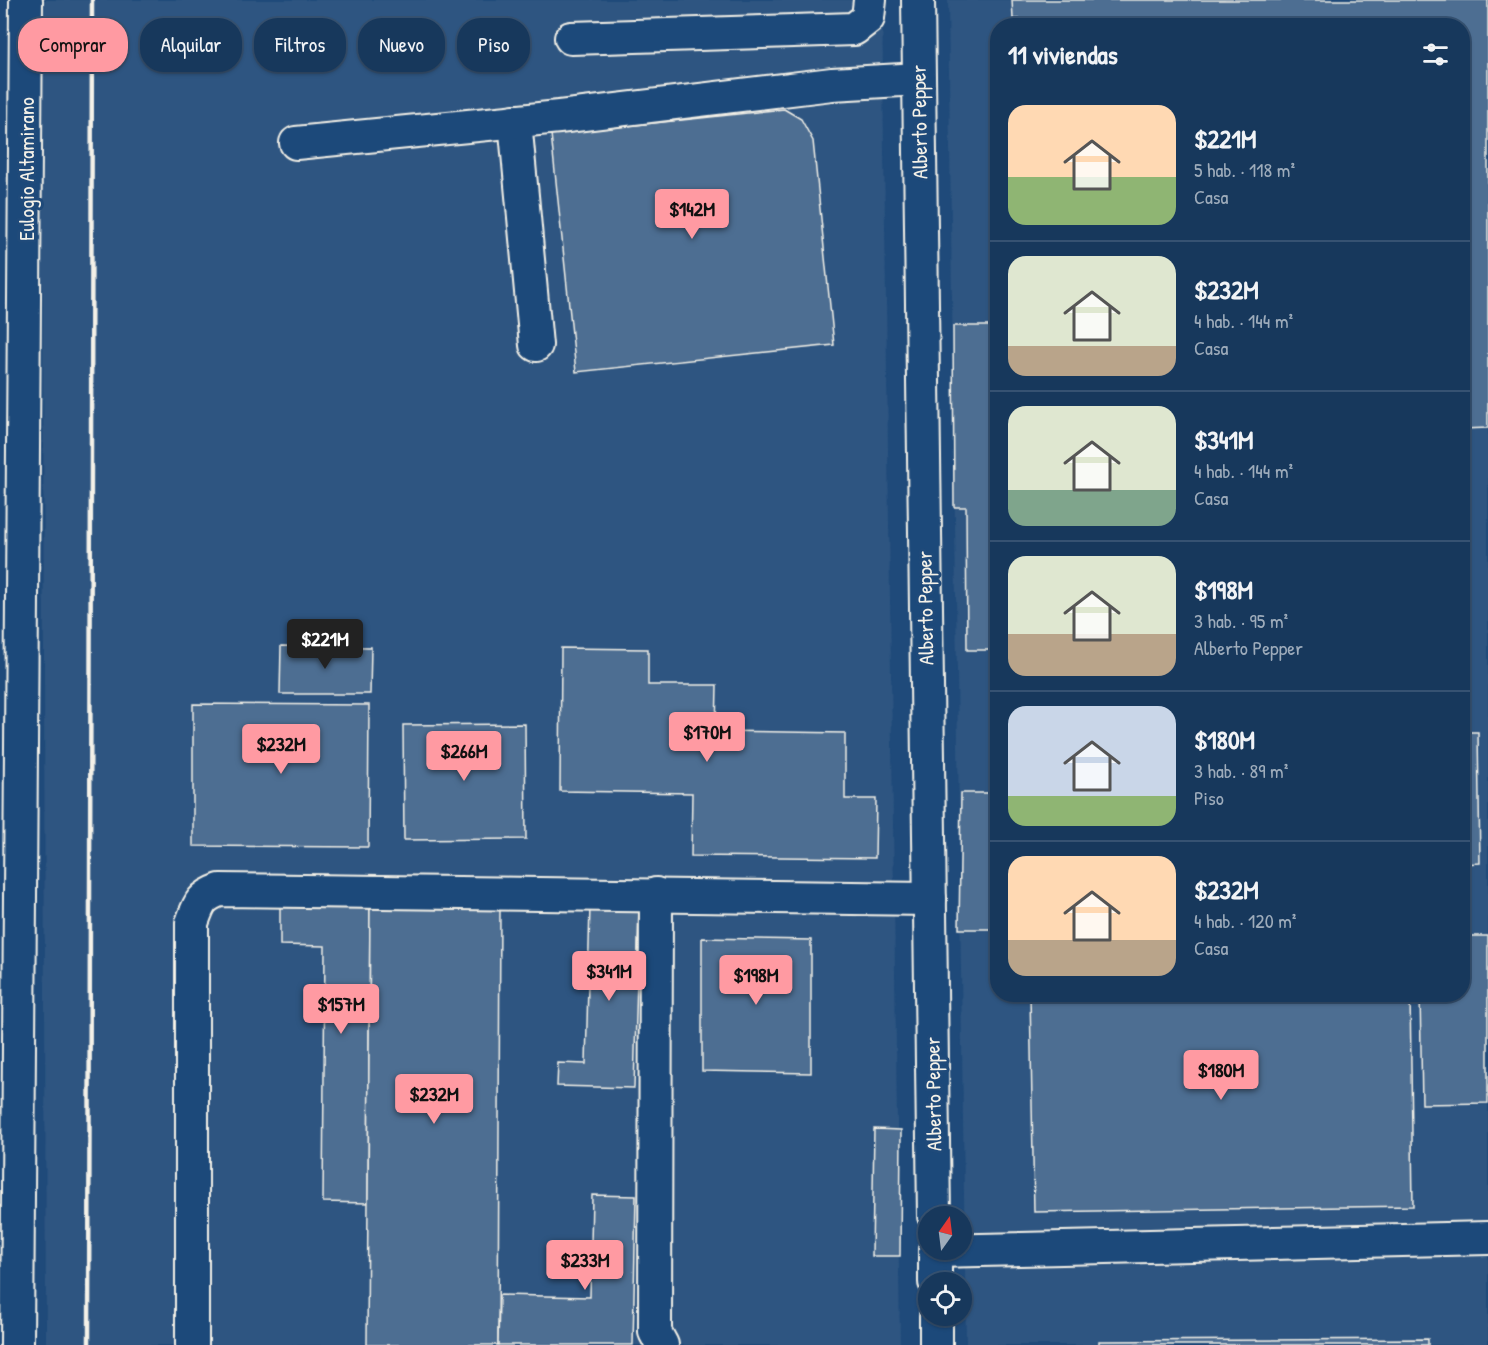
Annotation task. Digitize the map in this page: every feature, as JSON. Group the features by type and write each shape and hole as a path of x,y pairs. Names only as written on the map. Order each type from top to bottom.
{"street":[{"name":"Eulogio Altamirano","path":"17,1345 9,1289 13,719 13,211 27,119 26,0"},
{"path":"570,38 854,29 868,18 870,0"},
{"name":"Alberto Pepper","path":"918,0 934,1206"},
{"path":"296,143 515,121 832,84 919,79"},
{"path":"0,101 27,119"},
{"path":"515,121 536,345"},
{"path":"0,772 13,719"},
{"path":"192,1345 192,923 206,895 220,890 930,899"},
{"path":"656,894 655,1332 662,1345"},
{"path":"972,1249 1488,1238"},
{"path":"936,1326 936,1345"}],"shaded area":[{"path":"42,0 882,0 900,1345 46,1345 42,72 128,72 128,18 42,18"},
{"path":"948,0 1488,0 1488,1345 966,1345 966,1326 972,1326 972,1272 965,1272 965,1260 972,1260 972,1206 964,1206"}],"building":[{"path":"1012,0 1488,0 1488,428 1470,429 1470,18 1013,18"},
{"path":"784,109 801,119 813,141 834,345 576,372 551,134"},
{"path":"953,326 990,326 990,650 967,650 966,507 954,507"},
{"path":"281,646 371,647 370,694 280,694"},
{"path":"561,648 648,649 648,685 717,685 716,731 845,733 845,799 876,799 875,858 691,856 692,793 560,791"},
{"path":"193,704 369,705 368,847 193,846"},
{"path":"525,724 526,839 404,840 403,725"},
{"path":"1470,732 1478,732 1480,863 1470,864"},
{"path":"961,793 990,793 990,929 959,929"},
{"path":"280,899 370,902 368,1203 323,1202 325,946 280,945"},
{"path":"370,902 500,907 498,1345 367,1345"},
{"path":"590,905 639,906 634,1088 557,1086 558,1063 586,1064"},
{"path":"1470,936 1488,936 1488,1103 1422,1104 1420,1002 1470,1002"},
{"path":"702,938 811,940 811,1073 702,1071"},
{"path":"1030,1002 1410,1002 1413,1206 1034,1212"},
{"path":"874,1129 901,1130 900,1256 872,1256"},
{"path":"592,1195 636,1196 633,1345 498,1345 499,1295 590,1297"},
{"path":"1428,1339 1428,1345 1099,1345 1099,1341"}],"railway":[{"path":"89,1345 92,0"}]}
